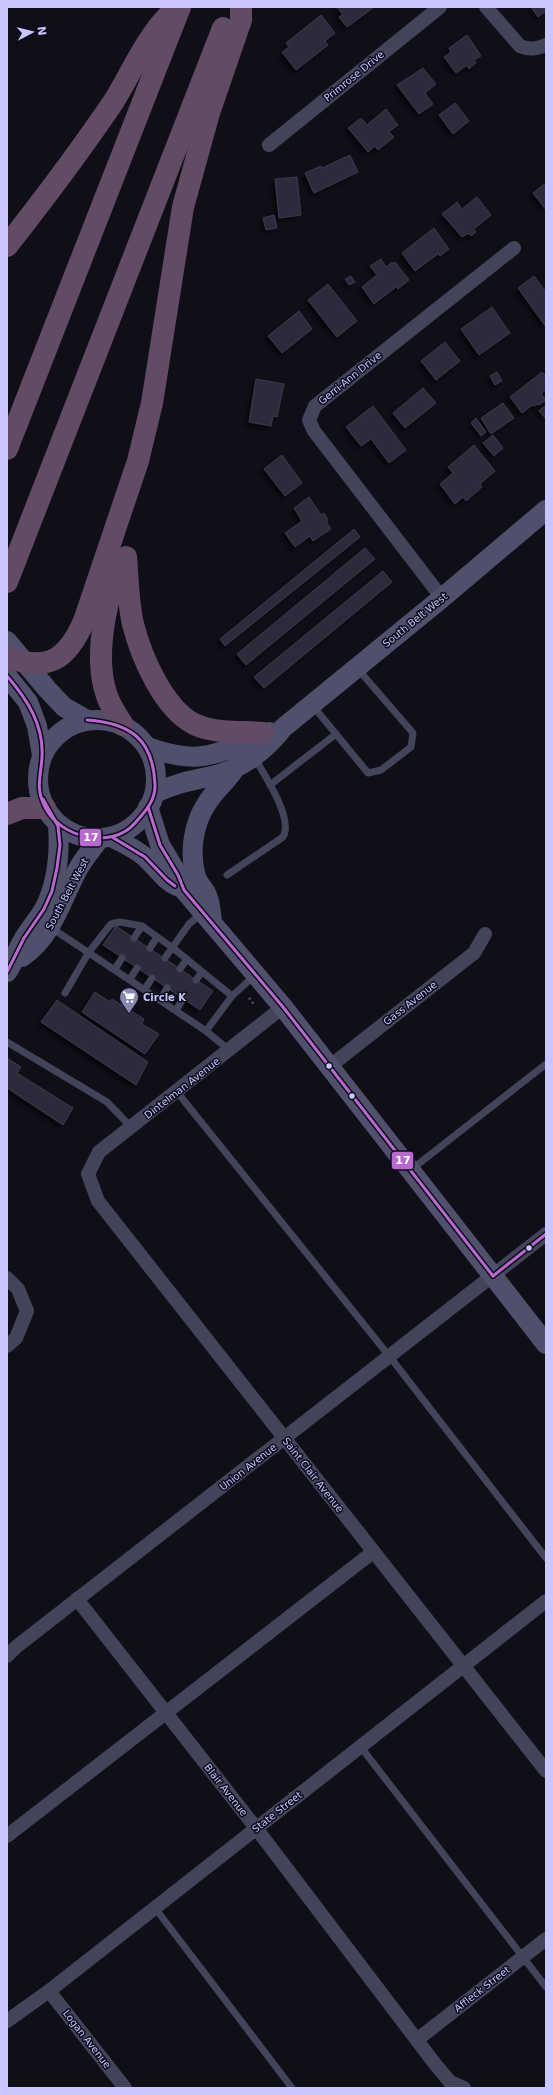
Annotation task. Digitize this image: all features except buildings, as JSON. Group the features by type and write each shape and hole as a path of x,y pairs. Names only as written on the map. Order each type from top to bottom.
{"highway":[{"path":"7,246 79,154 128,80 160,24 179,7"},
{"path":"7,449 179,7"},
{"path":"10,575 232,7"},
{"path":"16,660 41,664 58,657 68,650 77,637 117,527 138,461 152,403 183,207 209,113 241,20 241,7"},
{"path":"123,725 109,701 103,679 100,657 110,594 138,502 138,461"},
{"path":"125,544 128,594 133,624 144,657 161,691 175,708 194,724 262,740"},
{"path":"7,814 22,808 51,816"}],"main road":[{"name":"South Belt West","path":"10,968 32,950 50,926 78,869 106,838 132,828 152,800 181,782 218,774 237,766 262,740 312,705 546,510"},
{"path":"7,641 16,660 64,707 87,720"},
{"path":"7,676 28,702 37,726 42,755"},
{"name":"South Belt West","path":"10,968 22,942 45,908 52,888 58,862 60,845 38,780 42,755 54,739 64,731 87,720 105,721 123,725 136,734 147,747 155,769 152,800"},
{"name":"South Belt West","path":"147,747 172,756 191,758 217,754 262,740"},
{"path":"207,919 207,895 197,879 194,868 193,842 196,827 207,802 230,777 237,766"},
{"path":"152,800 160,845 178,875 184,890 283,1007 546,1344"},
{"path":"51,816 78,835 106,838 141,854 170,883 184,890"}],"street":[{"name":"Primrose Drive","path":"269,145 440,7"},
{"path":"486,7 514,41 527,49 537,49 546,45"},
{"name":"Gerri-Ann Drive","path":"442,598 314,431 310,420 316,406 514,248"},
{"name":"Gass Avenue","path":"329,1067 474,953 485,934"},
{"name":"Dintelman Avenue","path":"88,1174 99,1152 283,1007"},
{"name":"Saint Clair Avenue","path":"88,1174 98,1202 546,1771"},
{"name":"Union Avenue","path":"7,1656 77,1599 390,1357 546,1234"},
{"path":"7,1278 18,1289 27,1311 16,1338 7,1346"},
{"path":"7,1836 374,1552"},
{"name":"Blair Avenue","path":"77,1599 256,1828 450,2082 464,2088"},
{"name":"State Street","path":"7,2021 49,1991 546,1601"},
{"name":"Affleck Street","path":"418,2039 546,1939"},
{"name":"Logan Avenue","path":"49,1991 126,2088"}],"lane":[{"path":"312,705 368,773 382,770 411,747 413,733 357,668"},
{"path":"270,785 336,734"},
{"path":"227,875 283,837 286,831 285,821 270,785 262,740"},
{"path":"165,958 189,924 207,919"},
{"path":"65,993 89,952 111,924 120,922 142,926 187,959 232,996"},
{"path":"50,926 176,1010 206,1031 229,1050"},
{"path":"134,938 142,926"},
{"path":"150,948 157,937"},
{"path":"115,969 122,958"},
{"path":"180,969 187,959"},
{"path":"130,979 137,968"},
{"path":"196,980 202,972"},
{"path":"206,1031 232,996 255,975"},
{"path":"145,989 152,978"},
{"path":"160,1000 167,988"},
{"path":"176,1010 183,999"},
{"path":"7,1042 107,1102 131,1127"},
{"path":"410,1170 546,1064"},
{"path":"177,1092 390,1357 546,1558"},
{"path":"360,1746 546,1987"},
{"path":"155,1908 292,2088"}],"path":[{"path":"249,998 255,1006"}],"transit line":[{"name":"17","path":"7,676 27,703 37,723 42,745 39,788 45,807 52,818 74,833 87,837 100,838 113,836 125,831 135,823 152,800 155,790 153,768 150,755 136,736 115,725 87,720"},
{"name":"17","path":"7,972 24,938 44,909 52,891 57,868 60,845 58,826 43,799"},
{"name":"17","path":"148,807 160,845 178,875 184,890 283,1007 493,1276"},
{"name":"17","path":"112,837 145,857 167,880 175,886"},
{"name":"17","path":"493,1276 546,1234"}],"place":[{"name":"Circle K","path":"129,1014"}]}
